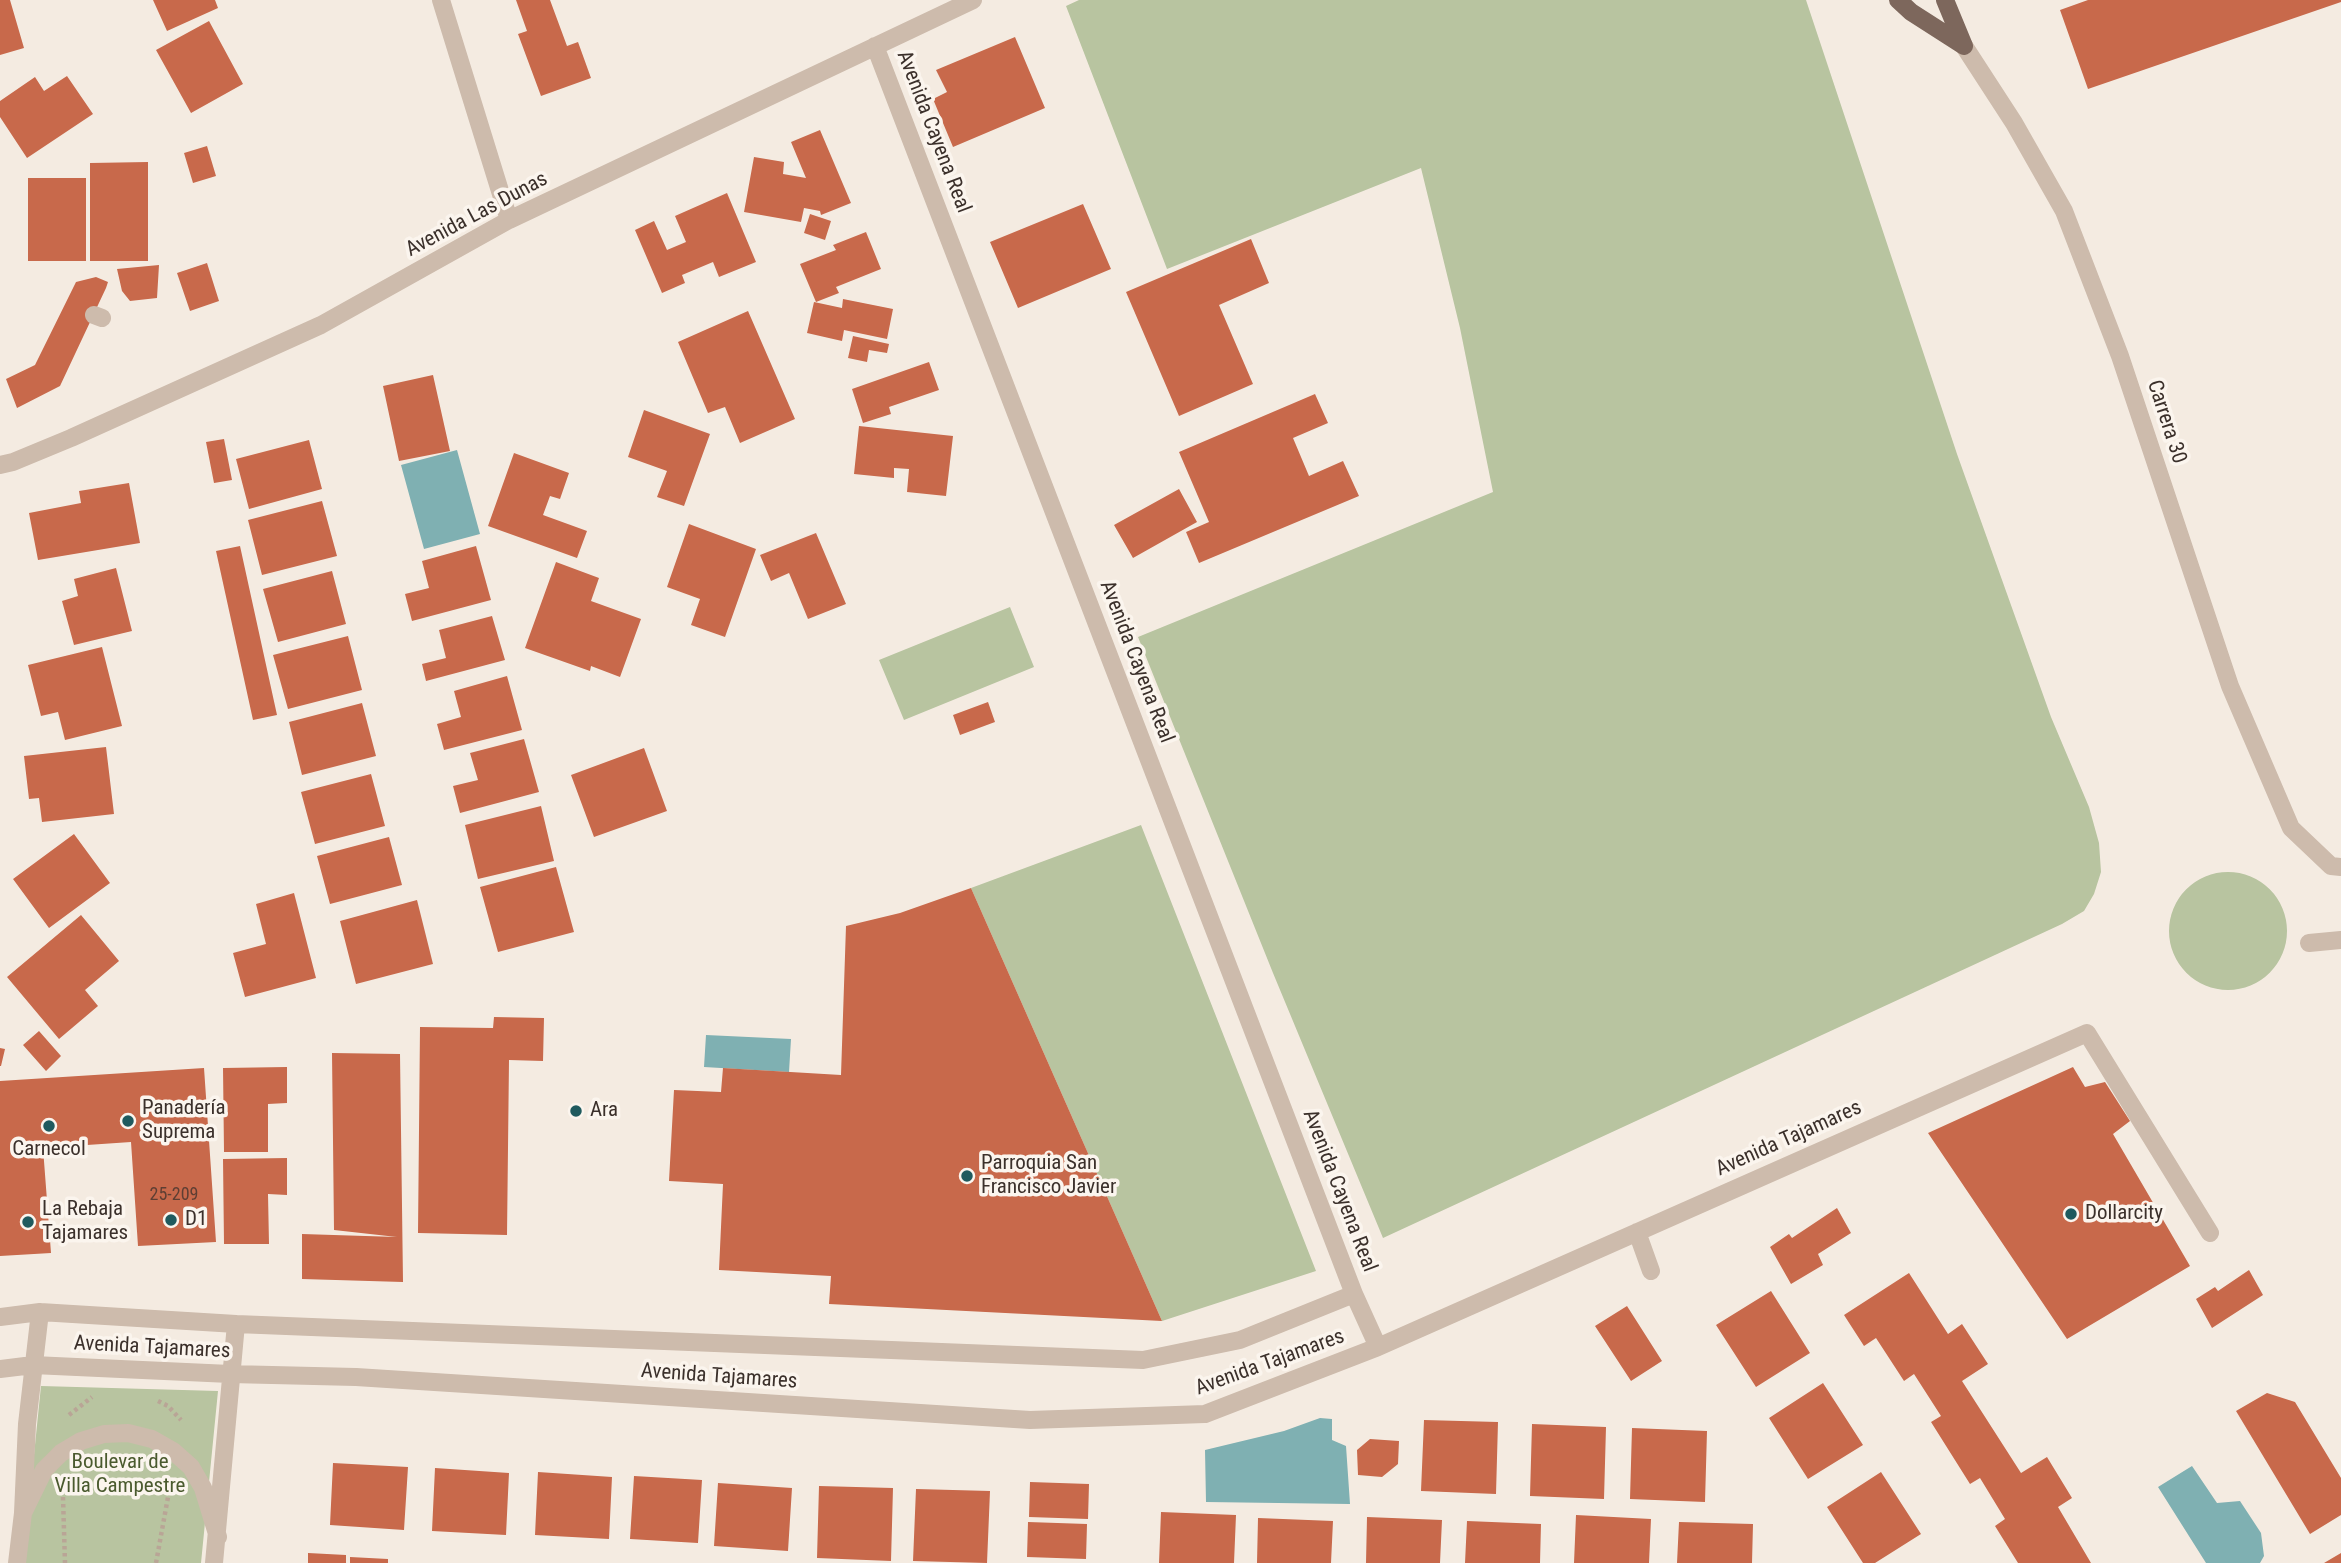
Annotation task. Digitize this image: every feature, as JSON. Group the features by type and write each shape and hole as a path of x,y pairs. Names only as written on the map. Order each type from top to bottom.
{"main road":[{"name":"Carrera 30","path":"1898,0 1911,12 1965,46"},
{"name":"Carrera 30","path":"1945,0 1965,46"}],"street":[{"path":"441,0 509,220"},
{"name":"Avenida Las Dunas","path":"0,465 71,438 321,325 509,220 973,0"},
{"name":"Avenida Cayena Real","path":"876,46 1354,1294 1378,1347"},
{"name":"Carrera 30","path":"1965,46 2021,121 2064,211 2120,356 2230,686 2291,828 2332,866 2341,867"},
{"path":"2309,943 2341,940"},
{"name":"Avenida Tajamares","path":"0,1369 33,1365 356,1377 1030,1420 1205,1414 1378,1347 2087,1032 2210,1233"},
{"path":"1637,1232 1651,1271"},
{"name":"Avenida Tajamares","path":"0,1317 40,1312 236,1324 1143,1360 1240,1340 1354,1294"},
{"path":"17,1563 23,1513 27,1424 40,1312"},
{"path":"214,1563 236,1324"},
{"path":"23,1513 44,1470 61,1453 81,1441 104,1434 128,1433 152,1439 173,1451 191,1467 203,1488 218,1537"}],"path":[{"path":"156,1563 170,1485"},
{"path":"63,1489 65,1563"}],"green space":[{"path":"1079,0 1806,0 1957,454 2051,717 2089,807 2099,843 2101,872 2094,894 2084,911 2062,924 1383,1238 1138,637 1493,492 1460,328 1421,168 1167,269 1066,6"},
{"path":"1010,607 1034,667 904,720 879,660"},
{"path":"1141,825 1316,1271 1162,1321 971,888"},
{"path":"2228,872 2251,876 2270,889 2283,908 2287,931 2283,954 2270,973 2251,986 2228,990 2205,986 2186,973 2173,954 2169,931 2173,908 2186,889 2205,876"},
{"name":"Boulevar de Villa Campestre","path":"41,1386 218,1391 201,1563 23,1563"}],"water":[{"path":"457,450 480,534 424,549 401,465"},
{"path":"706,1035 791,1039 789,1072 704,1067"},
{"path":"1320,1418 1332,1419 1332,1440 1346,1446 1350,1504 1206,1502 1205,1450 1284,1431"},
{"path":"2192,1466 2217,1503 2240,1501 2261,1533 2264,1556 2260,1563 2206,1563 2158,1487"}],"building":[{"path":"0,0 10,0 24,48 0,55"},
{"path":"153,0 215,0 218,8 167,31"},
{"path":"516,0 550,0 567,46 578,42 591,78 541,96 518,34 527,31"},
{"path":"2088,0 2341,2 2088,89 2060,10"},
{"path":"209,21 243,84 191,113 156,50"},
{"path":"1015,37 1045,108 953,147 933,99 947,92 936,70"},
{"path":"67,76 93,114 27,158 0,117 0,101 35,77 44,91"},
{"path":"820,130 851,203 821,215 820,211 804,208 801,222 744,212 754,157 784,162 783,174 806,178 791,142"},
{"path":"207,146 216,176 193,183 184,153"},
{"path":"148,162 148,261 90,261 90,163"},
{"path":"28,178 86,178 86,261 28,261"},
{"path":"727,193 756,262 719,277 713,262 682,275 685,283 662,293 635,230 654,221 667,250 686,242 675,216"},
{"path":"1083,204 1111,269 1018,308 990,242"},
{"path":"810,214 831,221 825,240 804,233"},
{"path":"866,232 881,269 836,287 839,293 816,302 800,264 836,250 833,245"},
{"path":"1251,239 1269,283 1219,305 1253,384 1179,416 1126,292"},
{"path":"207,263 219,301 190,311 177,273"},
{"path":"159,265 157,298 130,301 122,291 117,269"},
{"path":"96,277 108,282 60,386 17,408 6,379 35,365 76,282"},
{"path":"843,299 893,309 887,339 844,330 842,341 807,333 814,302 842,308"},
{"path":"748,311 795,419 740,443 725,407 708,413 678,342"},
{"path":"853,336 889,344 887,353 869,350 867,362 848,358"},
{"path":"929,362 939,390 889,407 891,414 863,423 852,389"},
{"path":"433,375 450,451 399,461 383,386"},
{"path":"1315,394 1328,423 1293,438 1309,476 1343,461 1359,496 1199,563 1186,532 1209,522 1179,452"},
{"path":"644,410 710,434 684,506 657,497 667,471 628,457"},
{"path":"859,426 953,436 946,496 907,492 909,469 894,468 894,478 854,474"},
{"path":"224,439 232,480 214,483 206,442"},
{"path":"309,440 322,489 249,509 236,459"},
{"path":"514,453 569,473 560,499 550,496 543,515 587,531 577,558 488,526"},
{"path":"129,483 140,543 38,560 29,513 81,503 79,491"},
{"path":"1179,489 1197,522 1133,558 1114,525"},
{"path":"322,501 337,556 262,575 248,520"},
{"path":"689,524 756,549 725,637 691,625 700,599 667,587"},
{"path":"816,533 846,604 808,619 789,573 771,581 760,555"},
{"path":"240,546 277,715 253,720 216,551"},
{"path":"476,546 491,600 412,621 405,594 429,588 422,561"},
{"path":"556,562 599,578 591,601 641,619 620,677 591,666 590,671 525,648"},
{"path":"116,568 132,631 74,645 62,601 78,596 74,579"},
{"path":"332,571 346,624 278,642 263,589"},
{"path":"492,616 505,660 426,681 422,664 446,658 439,630"},
{"path":"348,636 362,690 288,709 273,655"},
{"path":"102,647 122,726 65,740 58,712 41,716 28,665"},
{"path":"507,676 522,730 444,750 437,724 461,717 454,691"},
{"path":"988,702 995,722 960,735 953,715"},
{"path":"362,703 376,756 302,775 289,722"},
{"path":"524,739 539,792 460,813 453,786 478,780 470,753"},
{"path":"106,747 114,814 42,822 39,798 29,799 24,756"},
{"path":"644,748 667,811 594,837 571,775"},
{"path":"371,774 385,826 315,844 301,792"},
{"path":"541,806 554,861 478,879 465,825"},
{"path":"74,834 110,883 49,928 13,879"},
{"path":"389,837 402,885 330,904 317,856"},
{"path":"556,867 574,932 498,952 480,887"},
{"name":"Parroquia San Francisco Javier","path":"971,888 1162,1321 829,1304 831,1276 719,1270 723,1184 669,1181 674,1090 721,1092 723,1068 841,1075 846,926 900,913"},
{"path":"294,893 316,978 245,997 233,953 266,944 256,904"},
{"path":"417,900 433,964 356,984 340,921"},
{"path":"81,915 119,961 85,990 98,1006 59,1039 7,977"},
{"path":"494,1017 544,1018 543,1061 509,1060 507,1235 418,1233 420,1027 493,1028"},
{"path":"39,1031 61,1056 46,1071 23,1045"},
{"path":"0,1048 5,1049 1,1066 0,1066"},
{"path":"332,1053 400,1054 403,1282 302,1279 302,1234 397,1237 334,1230"},
{"path":"287,1067 287,1103 268,1104 268,1152 224,1152 223,1068"},
{"name":"Dollarcity","path":"2073,1067 2085,1087 2105,1082 2130,1121 2113,1134 2190,1266 2067,1339 1928,1133"},
{"path":"204,1068 216,1242 138,1246 131,1142 43,1148 51,1253 0,1256 0,1081"},
{"path":"287,1158 287,1195 268,1194 269,1244 224,1244 223,1159"},
{"path":"1837,1208 1851,1233 1818,1254 1823,1265 1791,1284 1770,1247 1789,1234 1792,1238"},
{"path":"2249,1270 2263,1295 2212,1328 2196,1299 2215,1287 2218,1291"},
{"path":"1909,1273 1948,1334 1962,1324 1988,1364 1962,1381 2021,1473 2047,1457 2072,1498 2058,1507 2091,1563 2018,1563 1995,1526 2005,1519 1980,1478 1970,1484 1931,1422 1941,1416 1914,1374 1904,1381 1876,1338 1864,1346 1844,1315"},
{"path":"1771,1291 1810,1353 1756,1387 1716,1325"},
{"path":"1627,1306 1662,1361 1631,1381 1595,1326"},
{"path":"1823,1383 1863,1445 1808,1479 1769,1418"},
{"path":"2267,1393 2295,1402 2341,1478 2341,1515 2310,1534 2236,1411"},
{"path":"1424,1420 1498,1422 1496,1494 1421,1491"},
{"path":"1532,1424 1606,1427 1604,1499 1530,1496"},
{"path":"1632,1428 1707,1431 1705,1502 1630,1499"},
{"path":"1370,1439 1399,1441 1398,1464 1382,1477 1358,1475 1357,1450"},
{"path":"333,1463 408,1467 404,1530 330,1525"},
{"path":"435,1468 509,1473 506,1535 432,1531"},
{"path":"538,1472 612,1477 609,1539 535,1535"},
{"path":"1881,1472 1921,1534 1875,1563 1863,1563 1827,1507"},
{"path":"634,1476 702,1480 698,1543 630,1539"},
{"path":"1030,1482 1089,1484 1088,1519 1029,1517"},
{"path":"718,1483 792,1488 788,1551 714,1546"},
{"path":"819,1486 893,1488 891,1561 817,1558"},
{"path":"916,1489 990,1491 987,1563 913,1561"},
{"path":"1161,1512 1236,1515 1234,1563 1159,1563"},
{"path":"1576,1515 1651,1519 1649,1563 1574,1563"},
{"path":"1367,1517 1442,1520 1440,1563 1366,1563"},
{"path":"1258,1518 1333,1521 1331,1563 1257,1563"},
{"path":"1467,1521 1541,1524 1540,1563 1465,1563"},
{"path":"1028,1522 1087,1524 1086,1559 1027,1557"},
{"path":"1679,1522 1753,1524 1752,1563 1677,1563"},
{"path":"308,1553 346,1555 346,1563 308,1563"},
{"path":"2341,1553 2341,1563 2324,1563"},
{"path":"350,1557 388,1559 388,1563 350,1563"}],"place":[{"name":"Ara","path":"576,1111"},
{"name":"Panadería Suprema","path":"128,1121"},
{"name":"Carnecol","path":"49,1126"},
{"name":"Parroquia San Francisco Javier","path":"967,1176"},
{"name":"Dollarcity","path":"2071,1214"},
{"name":"D1","path":"171,1220"},
{"name":"La Rebaja Tajamares","path":"28,1222"}]}
